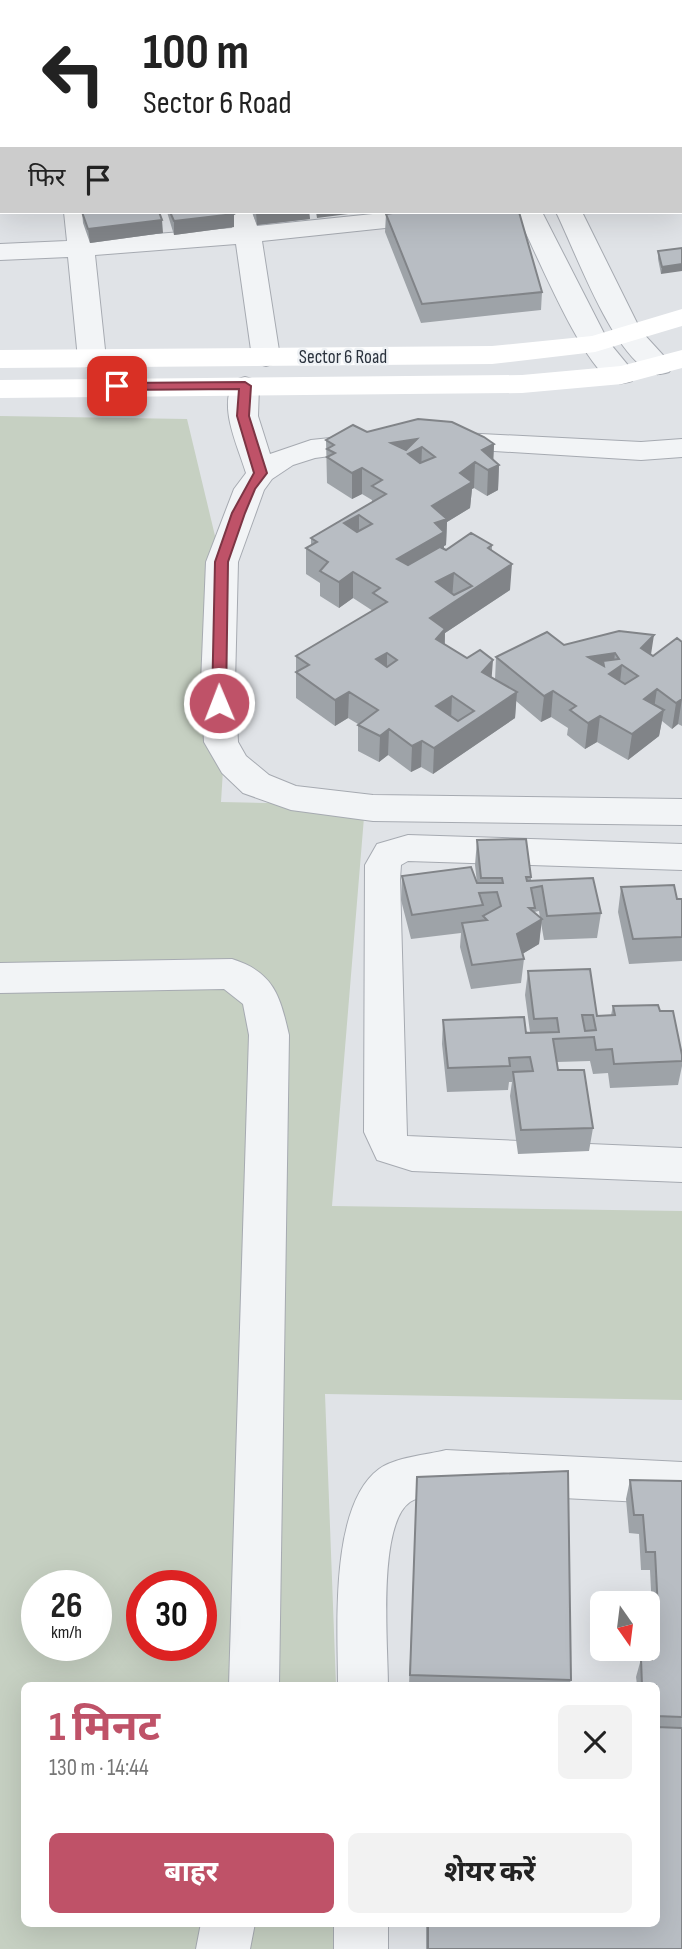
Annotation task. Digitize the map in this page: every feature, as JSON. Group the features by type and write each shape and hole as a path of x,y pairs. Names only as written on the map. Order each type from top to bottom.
{"street":[{"path":"77,214 92,359"},
{"path":"0,252 79,249 244,224 424,214"},
{"path":"530,214 595,344 622,376"},
{"path":"570,214 629,335 670,362"},
{"path":"244,224 266,357"},
{"name":"Sector 6 Road","path":"0,359 492,355 595,344 682,317"},
{"name":"Sector 6 Road","path":"0,389 522,384 622,376 670,362"},
{"path":"245,386 243,416 261,473"},
{"path":"682,448 641,451 410,440 312,449 282,458 261,473 249,489 222,562 218,683 221,742 234,765 256,784 291,798 373,808 682,813"},
{"path":"682,857 408,848 390,853 383,865 382,879 385,1132 391,1148 412,1154 682,1165"},
{"path":"0,978 232,974 261,997 269,1035 254,1682"},
{"path":"363,1682 365,1547 376,1506 396,1484 446,1471 682,1483"},
{"path":"223,1949 227,1927"},
{"path":"361,1927 361,1949"}],"green space":[{"path":"0,416 187,419 233,611 221,802 365,805 332,1206 682,1211 682,1400 325,1394 336,1682 21,1682 21,1927 346,1927 347,1949 0,1949"}],"building":[{"path":"83,214 160,214 162,220 88,229"},
{"path":"171,214 234,214 174,221"},
{"path":"386,214 520,214 542,292 422,304"},
{"path":"682,248 682,264 662,267 658,251"},
{"path":"418,419 452,422 494,444 482,450 499,465 488,470 475,462 460,473 472,482 432,506 447,519 435,523 444,532 397,559 408,565 440,547 446,550 471,533 492,545 488,548 512,564 430,618 445,629 436,639 467,658 480,650 493,660 482,672 517,692 434,748 422,741 412,746 389,729 380,736 358,725 378,710 349,692 335,700 296,672 309,665 296,656 387,602 373,593 380,588 353,572 339,582 320,571 328,562 306,548 317,542 311,538 386,494 372,486 382,480 362,468 352,473 327,457 335,453 327,449 334,445 326,440 353,425 367,432","holes":["417,439 406,450 391,443","422,447 435,457 420,463 408,454","359,515 372,524 357,532 344,523","454,573 472,586 454,595 436,582","387,653 397,660 387,667 376,659","452,696 474,711 458,721 436,706"]},
{"path":"619,631 654,635 641,648 653,656 677,638 682,642 682,699 676,703 657,689 644,699 664,710 632,734 600,716 588,723 570,710 576,706 553,691 544,696 496,657 547,632 564,645","holes":["615,653 619,659 603,661 604,666 588,657","622,665 638,676 625,684 609,674"]},
{"path":"526,839 531,877 526,877 527,881 593,878 601,913 547,916 542,886 531,888 535,908 529,908 542,919 517,934 524,959 472,965 462,923 487,920 483,916 501,906 497,892 479,893 483,905 412,915 402,876 471,867 477,883 503,883 502,878 481,878 477,840"},
{"path":"674,885 677,899 682,899 682,937 633,939 621,887"},
{"path":"590,969 597,1016 615,1015 613,1006 658,1005 660,1011 673,1011 682,1061 614,1064 612,1049 596,1050 594,1037 553,1039 558,1070 584,1070 593,1128 521,1130 513,1072 533,1071 530,1057 509,1058 510,1066 448,1068 443,1020 524,1017 526,1033 559,1032 557,1018 534,1019 528,971","holes":["582,1015 593,1015 596,1030 585,1031"]},
{"path":"568,1471 571,1680 410,1675 417,1477"},
{"path":"630,1480 682,1481 682,1717 660,1716 660,1682 642,1682 641,1661 660,1661 660,1591 657,1591 655,1552 646,1552 643,1515 634,1515"},
{"path":"660,1727 682,1728 682,1949 428,1949 428,1927 660,1927"}],"route":[{"path":"117,386 245,386 243,416 261,473 249,489 238,513 222,562 219,703"}]}
